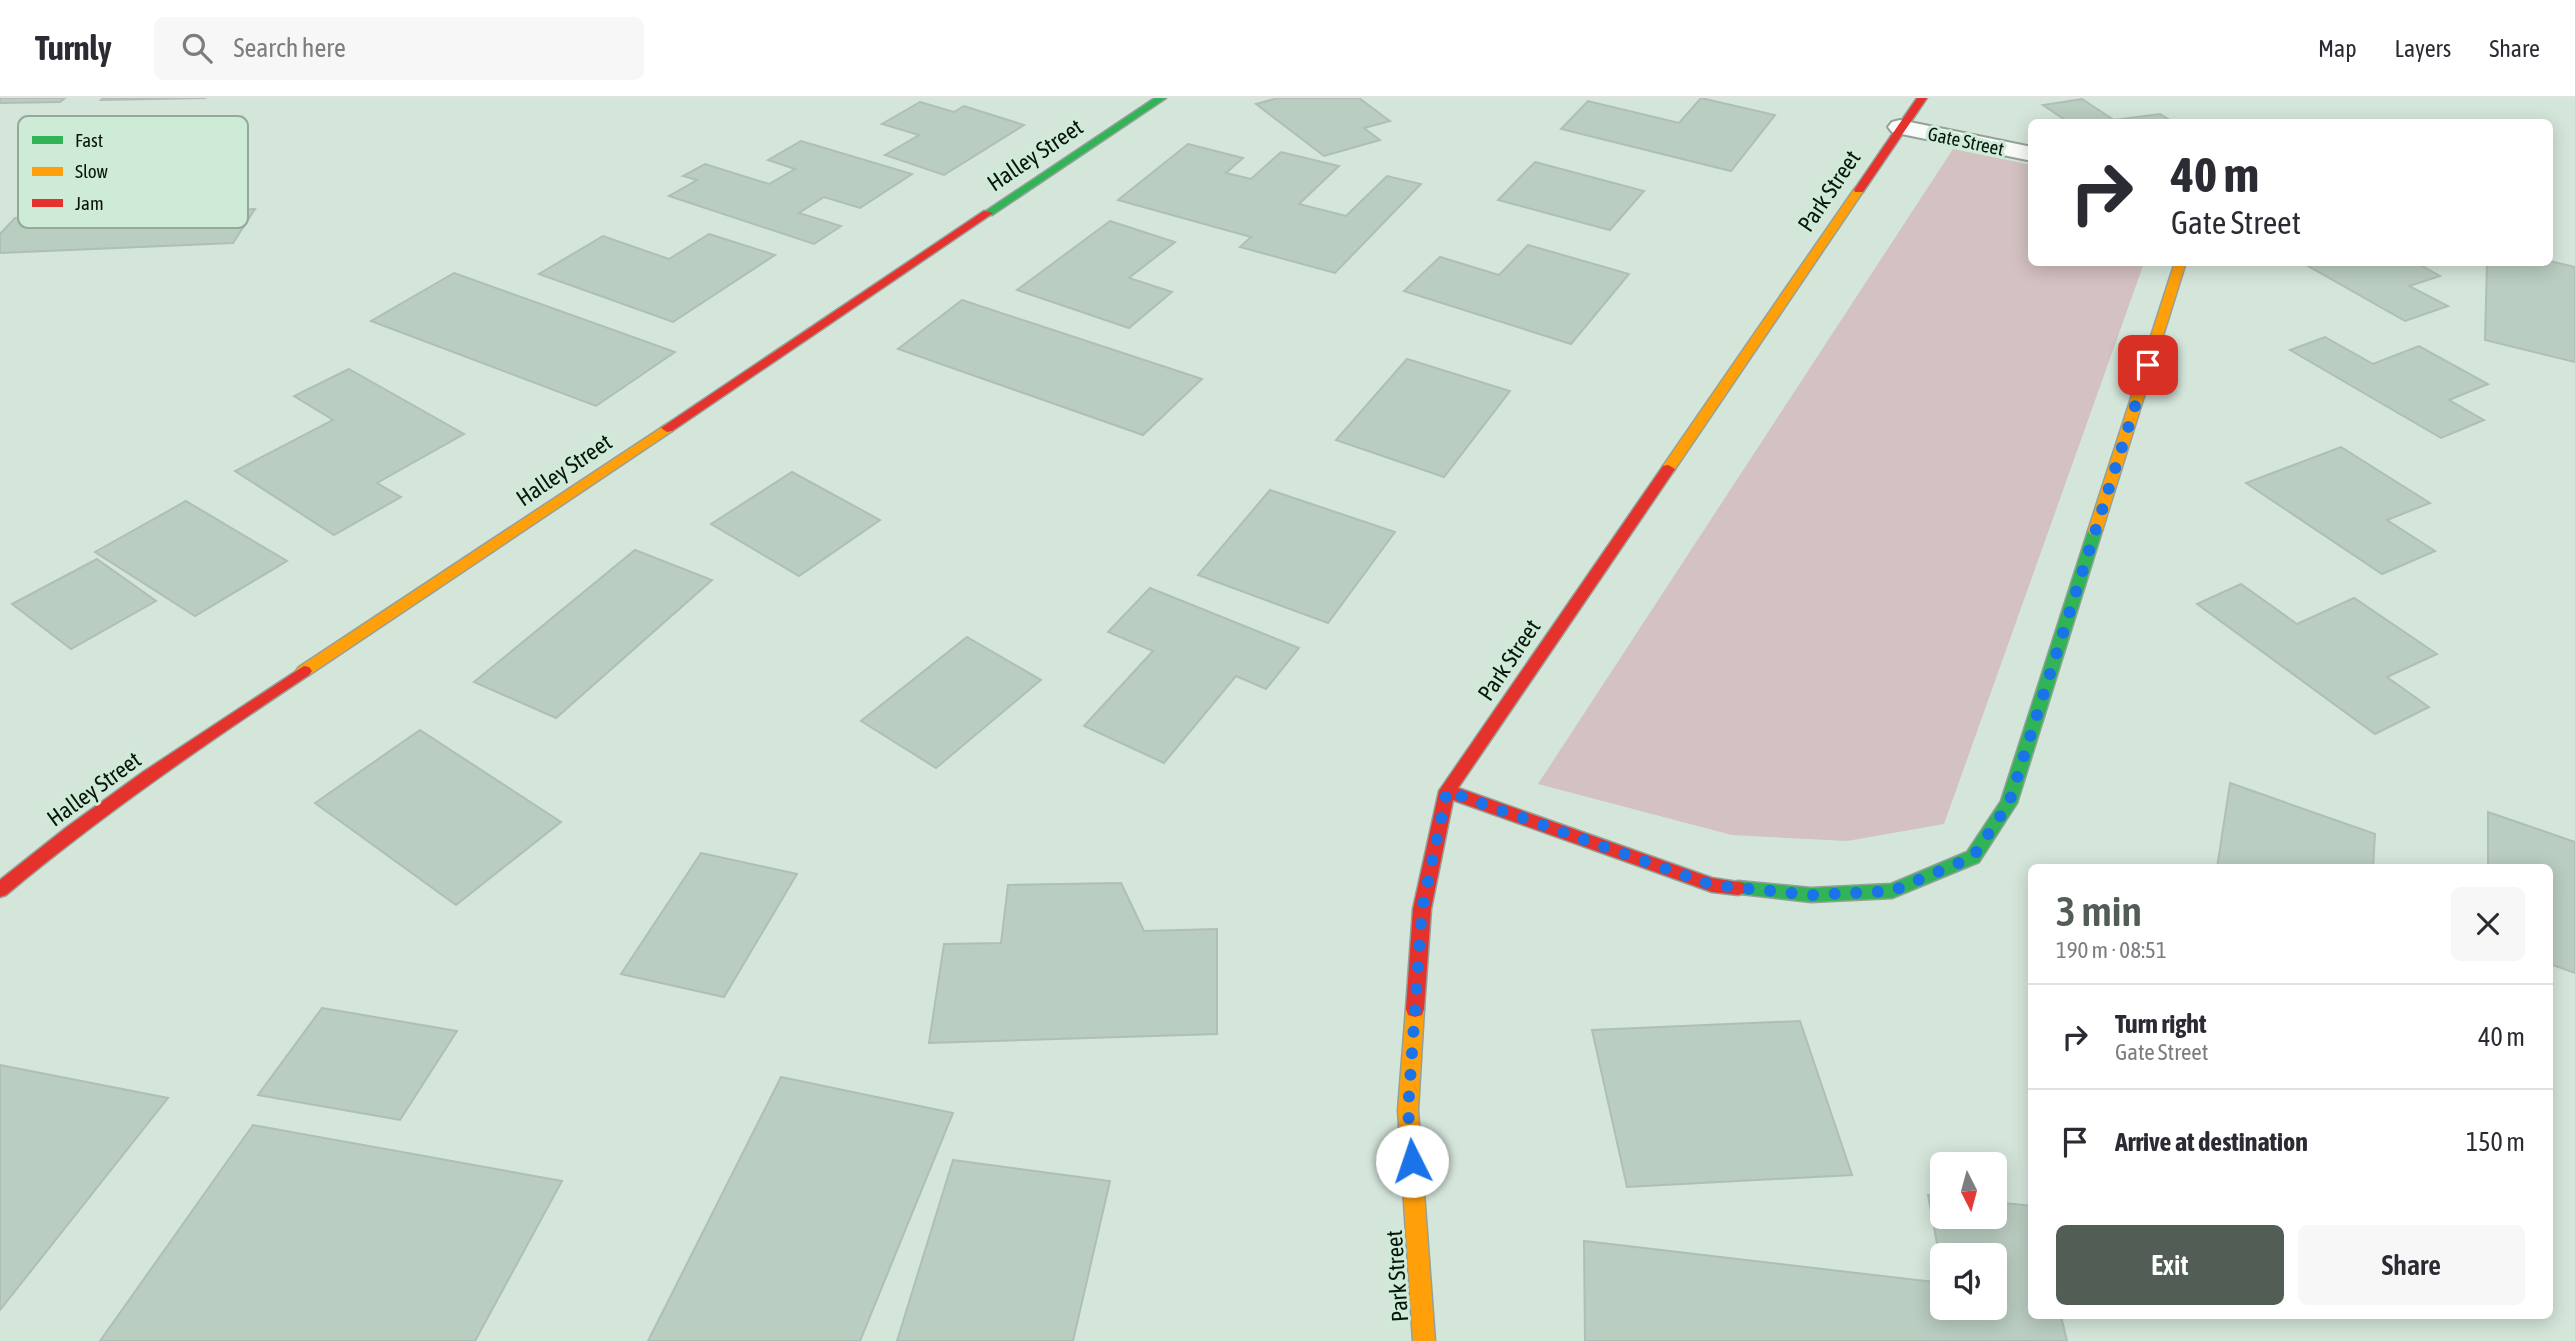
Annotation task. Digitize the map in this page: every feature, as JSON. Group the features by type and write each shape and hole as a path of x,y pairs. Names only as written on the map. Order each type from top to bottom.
{"street":[{"name":"Halley Street","path":"0,890 42,854 198,741 1161,98"},
{"name":"Park Street","path":"1424,1341 1408,1110 1422,909 1447,791 1922,98"},
{"name":"Gate Street","path":"1900,127 2028,153"},
{"path":"1447,791 1712,885 1811,895 1892,891 1973,857 2009,803 2180,266"}],"shaded area":[{"path":"1953,149 2028,164 2028,266 2143,266 1944,824 1847,841 1732,835 1538,784"}],"building":[{"path":"0,98 65,98 60,102 0,103"},
{"path":"103,98 206,98 101,100"},
{"path":"1278,98 1359,98 1390,121 1364,128 1380,140 1324,156 1256,104"},
{"path":"1701,98 1775,115 1731,171 1561,129 1588,101 1679,123"},
{"path":"2082,99 2112,119 2064,119 2043,105"},
{"path":"920,102 954,112 964,106 1024,125 944,175 885,155 919,135 882,124"},
{"path":"2160,114 2168,119 2122,119"},
{"path":"801,141 912,174 860,208 824,197 799,213 841,226 814,244 669,196 697,180 683,176 705,164 769,184 795,169 768,160"},
{"path":"1188,144 1243,158 1226,173 1251,179 1281,152 1339,166 1299,204 1346,216 1387,176 1421,184 1335,273 1240,247 1251,237 1118,200"},
{"path":"1535,162 1644,191 1610,230 1498,200"},
{"path":"248,209 255,209 248,220"},
{"path":"18,218 18,228 243,228 233,243 0,253 0,234"},
{"path":"1110,221 1175,242 1129,278 1172,292 1129,328 1017,290"},
{"path":"709,234 775,255 673,322 539,274 603,236 669,259"},
{"path":"1528,245 1629,274 1571,344 1404,291 1440,257 1499,275"},
{"path":"2553,262 2575,267 2575,362 2485,340 2487,266 2553,266"},
{"path":"2308,266 2422,266 2440,276 2409,286 2448,306 2405,321"},
{"path":"454,273 675,352 596,406 371,321"},
{"path":"962,300 1202,379 1143,435 898,349"},
{"path":"2325,337 2373,364 2419,346 2488,384 2449,400 2484,420 2441,438 2290,350"},
{"path":"1407,359 1510,391 1444,477 1336,440"},
{"path":"349,369 464,434 377,483 401,497 334,535 235,471 333,420 294,396"},
{"path":"2341,447 2430,503 2387,520 2435,551 2382,574 2246,483"},
{"path":"792,472 880,520 799,576 711,524"},
{"path":"1270,490 1395,532 1328,623 1198,575"},
{"path":"186,501 287,561 195,616 95,552"},
{"path":"635,550 712,580 556,718 474,682"},
{"path":"97,559 156,601 71,649 12,604"},
{"path":"2241,584 2297,624 2354,598 2437,654 2387,677 2429,707 2375,734 2197,604"},
{"path":"1150,588 1299,648 1266,689 1236,676 1164,763 1084,726 1153,651 1108,632"},
{"path":"967,637 1041,680 936,768 861,721"},
{"path":"420,730 561,822 456,905 315,803"},
{"path":"2230,783 2375,834 2373,864 2218,864"},
{"path":"2488,812 2575,842 2575,973 2553,965 2553,864 2488,864"},
{"path":"701,853 797,874 724,997 621,974"},
{"path":"1121,883 1144,931 1217,929 1217,1034 929,1043 944,944 1001,943 1008,885"},
{"path":"322,1008 457,1031 400,1120 258,1095"},
{"path":"1800,1021 1852,1175 1627,1187 1592,1030"},
{"path":"0,1065 168,1098 0,1310"},
{"path":"781,1077 953,1113 860,1341 648,1341"},
{"path":"253,1125 562,1181 475,1341 100,1341"},
{"path":"953,1160 1110,1181 1073,1341 897,1341"},
{"path":"2007,1203 2028,1206 2028,1319 2062,1319 2067,1341 1585,1341 1584,1241 1930,1282 1930,1320 2007,1320 2007,1243 1937,1243 1934,1229 2007,1229"}],"traffic: fast":[{"path":"988,213 1161,98"},
{"path":"1738,888 1811,895 1892,891 1973,857 2009,803 2095,531"}],"traffic: slow":[{"path":"1668,469 1859,190"},
{"path":"2095,531 2180,266"},
{"path":"304,671 667,428"},
{"path":"1415,1009 1408,1110 1424,1341"}],"traffic: jam":[{"path":"1859,190 1922,98"},
{"path":"667,428 988,213"},
{"path":"1415,1009 1422,909 1447,791 1668,469"},
{"path":"0,890 111,803 304,671"},
{"path":"1447,791 1712,885 1738,888"}],"route":[{"path":"1412,1161 1408,1110 1422,909 1447,791 1712,885 1811,895 1892,891 1973,857 2009,803 2148,365"}]}
